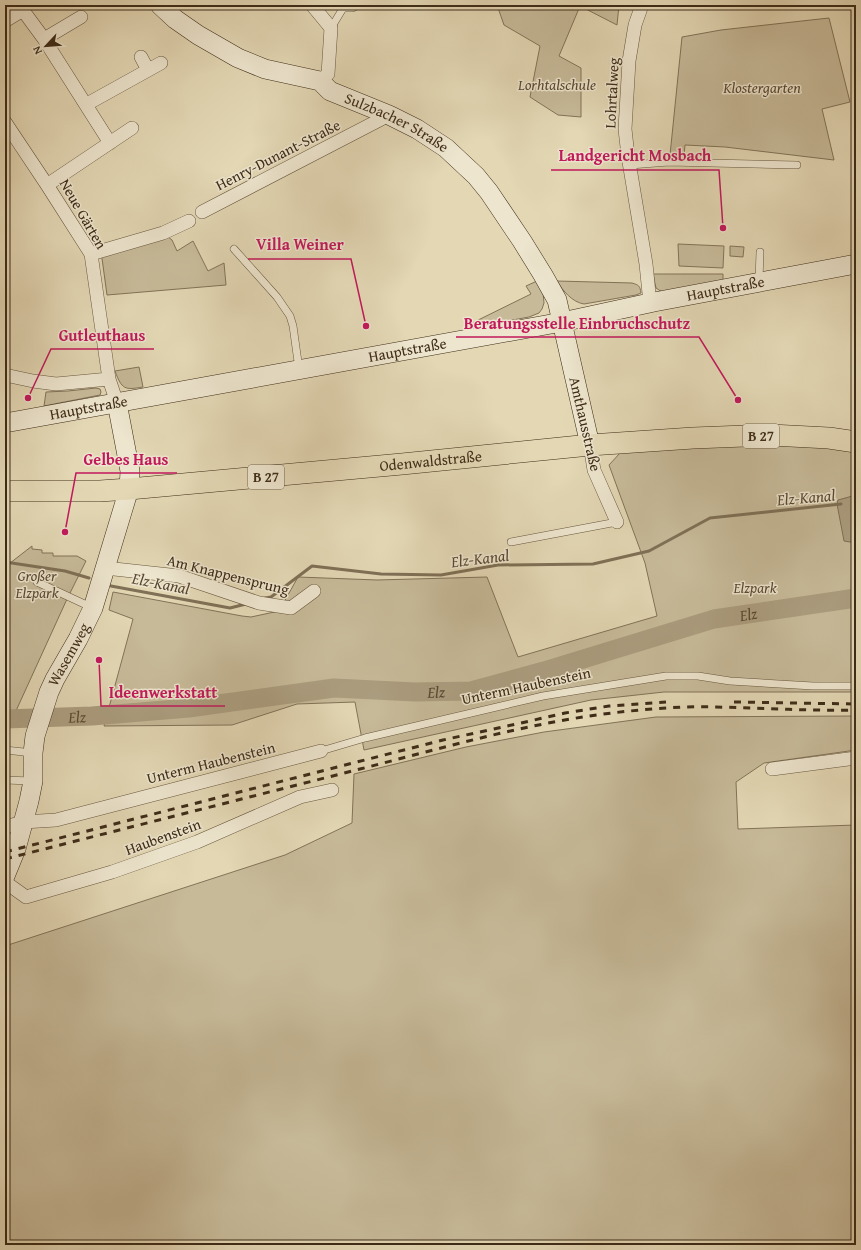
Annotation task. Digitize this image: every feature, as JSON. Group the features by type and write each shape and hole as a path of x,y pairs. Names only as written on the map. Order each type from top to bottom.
{"main road":[{"name":"Odenwaldstraße","path":"5,491 100,491 129,489 590,445 693,438 771,435 829,438 856,442"}],"street":[{"name":"Sulzbacher Straße","path":"160,5 175,19 198,35 238,58 265,69 320,81 330,91 389,115 417,129 446,148 476,176 489,192 543,275 557,300 562,322"},
{"path":"312,5 331,28 328,74 320,81"},
{"path":"345,5 352,5"},
{"name":"Lohrtalweg","path":"642,5 635,25 629,61 625,129 646,264 650,303"},
{"path":"5,21 21,8 44,39 87,104 110,143"},
{"path":"44,39 81,17"},
{"path":"141,57 148,70"},
{"path":"87,104 161,63"},
{"name":"Henry-Dunant-Straße","path":"202,212 389,115"},
{"name":"Neue Gärten","path":"5,122 47,184 91,254 109,379 117,403"},
{"path":"47,184 132,128"},
{"path":"91,254 163,233 189,221"},
{"name":"Hauptstraße","path":"5,423 562,322 650,303 856,264"},
{"name":"Amthausstraße","path":"562,322 590,445 594,470 616,522"},
{"path":"5,375 56,384 109,379"},
{"name":"Wasemweg","path":"5,876 16,849 29,802 33,781 34,745 50,692 55,679 93,608 129,489 130,471 117,403"},
{"name":"Am Knappensprung","path":"105,568 179,576 254,601 291,608 314,591"},
{"name":"Unterm Haubenstein","path":"5,827 23,822 56,820 321,751"},
{"path":"772,769 856,758"},
{"name":"Haubenstein","path":"5,882 26,897 98,876 197,842 300,796 332,790"}],"lane":[{"path":"331,28 345,5"},
{"path":"630,165 669,162 797,165"},
{"path":"234,249 277,297 290,316 294,332 299,369"},
{"path":"759,283 760,252"},
{"path":"511,542 616,522"},
{"path":"37,582 93,608"},
{"name":"Unterm Haubenstein","path":"321,751 365,738 543,696 666,676 698,676 730,681 813,686 856,686"},
{"path":"5,750 34,745"},
{"path":"5,780 33,781"}],"green space":[{"name":"Lorhtalschule","path":"497,5 619,5 617,25 580,6 559,56 581,68 581,117 558,115 530,97 540,46 504,25"},
{"name":"Klostergarten","path":"829,18 850,102 822,109 834,160 725,147 685,145 684,156 670,155 682,37 721,30"},
{"path":"163,233 172,240 177,251 193,241 208,271 224,263 226,285 107,295 101,251"},
{"path":"678,244 724,246 723,268 679,266"},
{"path":"730,246 744,247 743,257 730,256"},
{"path":"653,274 723,274 723,281 662,292 656,288"},
{"path":"537,281 543,292 544,303 539,313 529,317 469,328 468,325 531,294 526,286"},
{"path":"557,281 632,283 639,286 641,293 584,304 568,296"},
{"path":"139,367 143,387 128,388 122,385 115,371"},
{"path":"96,388 100,389 100,395 44,406 46,392"},
{"name":"Elzpark","path":"782,440 856,447 856,495 854,495 856,543 856,692 664,692 591,700 364,750 355,702 297,704 232,725 104,726 133,619 109,610 113,592 251,617 279,611 298,577 377,580 487,577 518,657 657,616 645,563 609,465 621,452"},
{"name":"Großer Elzpark","path":"32,546 32,549 42,550 42,553 53,553 53,556 77,556 86,561 15,713 5,720 5,567"},
{"path":"856,716 856,750 764,763 736,782 738,829 856,825 856,1245 5,1245 5,946 285,855 352,823 354,774 466,747 544,732 656,717"}],"shaded area":[{"path":"856,495 856,543 844,541 837,504 838,500"}],"waterway":[{"name":"Elz-Kanal","path":"265,598 271,597 312,566 381,574 441,575 498,565 593,564 649,551 710,518 841,504"},
{"name":"Elz-Kanal","path":"5,562 65,571 89,578"},
{"name":"Elz-Kanal","path":"111,586 230,608 246,604"},
{"name":"Elz","path":"5,719 92,716 189,708 334,688 415,692 471,691 544,671 714,619 856,598"}],"railway":[{"path":"5,852 443,740 565,713 609,706 666,702"},
{"path":"734,702 856,704"},
{"path":"5,859 485,737 580,717 638,710 690,707 856,710"}],"place":[{"name":"Landgericht Mosbach","path":"723,228"},
{"name":"Villa Weiner","path":"366,326"},
{"name":"Gutleuthaus","path":"28,398"},
{"name":"Beratungsstelle Einbruchschutz","path":"738,400"},
{"name":"Gelbes Haus","path":"65,532"},
{"name":"Ideenwerkstatt","path":"99,660"}]}
